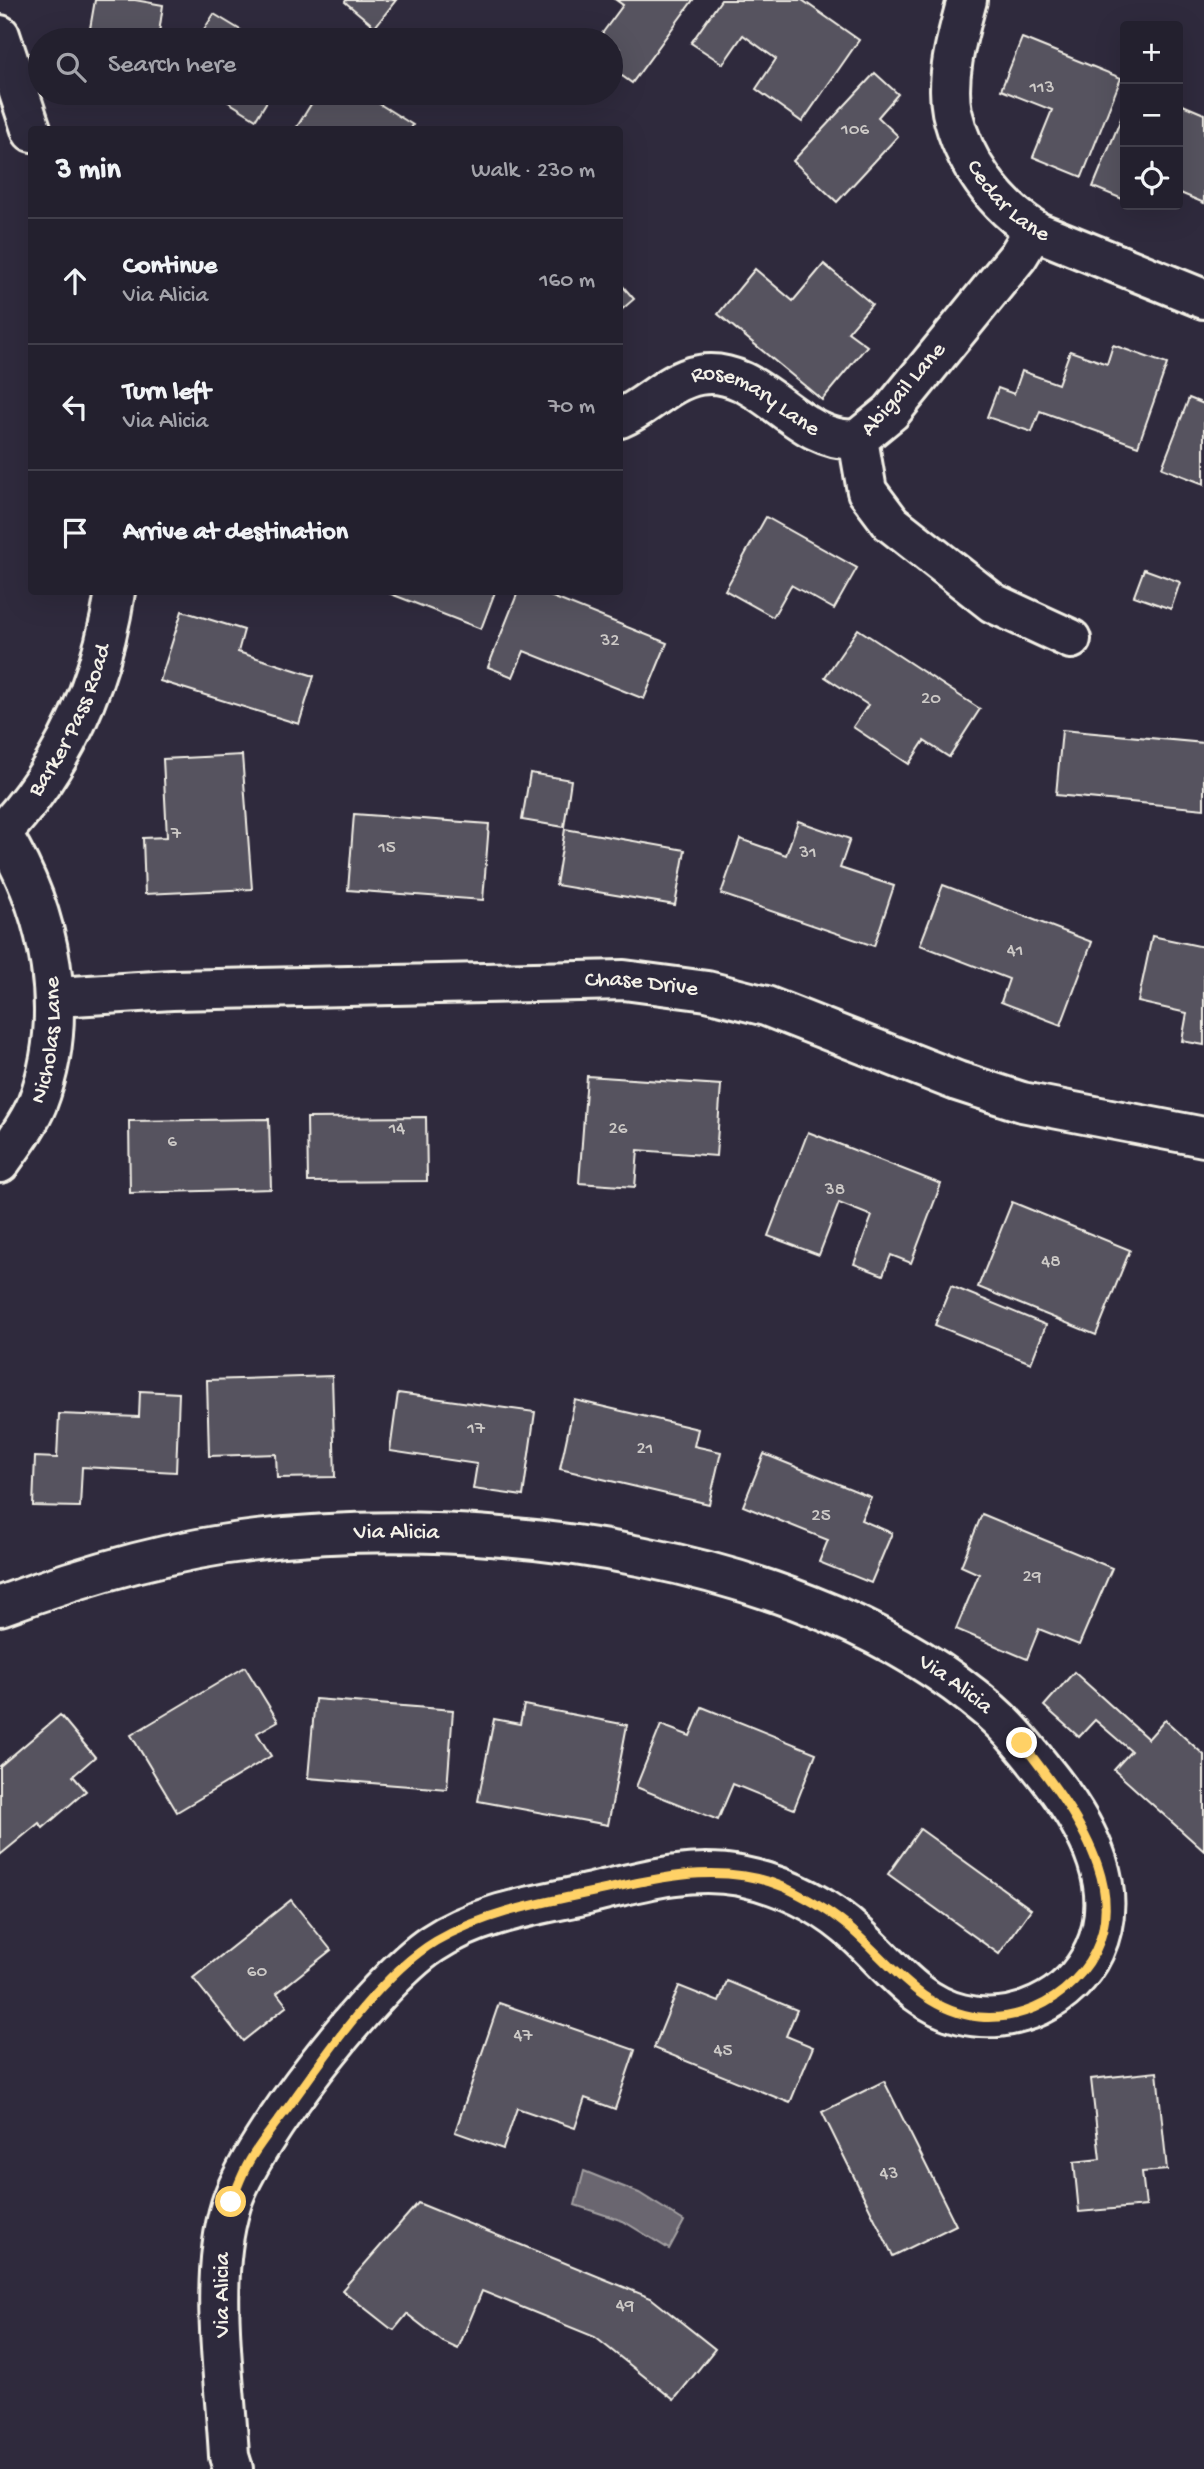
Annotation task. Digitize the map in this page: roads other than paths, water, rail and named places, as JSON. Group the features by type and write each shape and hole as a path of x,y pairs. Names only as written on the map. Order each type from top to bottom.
{"street":[{"name":"Cedar Lane","path":"967,0 953,67 952,111 974,167 988,188 1034,230 1204,299"},
{"path":"0,35 30,126"},
{"name":"Abigail Lane","path":"1034,230 1018,256 891,412 858,439 867,491 891,523 993,603 1071,639"},
{"name":"Rosemary Lane","path":"623,416 681,380 717,373 753,388 823,433 848,441 858,439"},
{"name":"Barker Pass Road","path":"1,835 63,751 87,703 102,656 114,595"},
{"name":"Nicholas Lane","path":"0,1163 26,1126 43,1085 56,997 44,938 23,868 1,835"},
{"name":"Chase Drive","path":"56,997 200,989 624,980 707,990 766,1006 957,1081 1021,1101 1204,1137"},
{"name":"Via Alicia","path":"0,1606 60,1583 164,1555 252,1540 324,1534 449,1532 564,1542 659,1560 777,1594 872,1633 939,1671 991,1712 1022,1743 1062,1794 1093,1849 1102,1872 1106,1895 1104,1920 1098,1943 1087,1965 1053,1999 1031,2010 1007,2016 958,2014 936,2005 915,1991 851,1929 817,1905 783,1887 715,1872 668,1875 492,1915 435,1941 393,1974 322,2060 249,2161 231,2202 221,2249 220,2304 229,2456 233,2469"}]}
